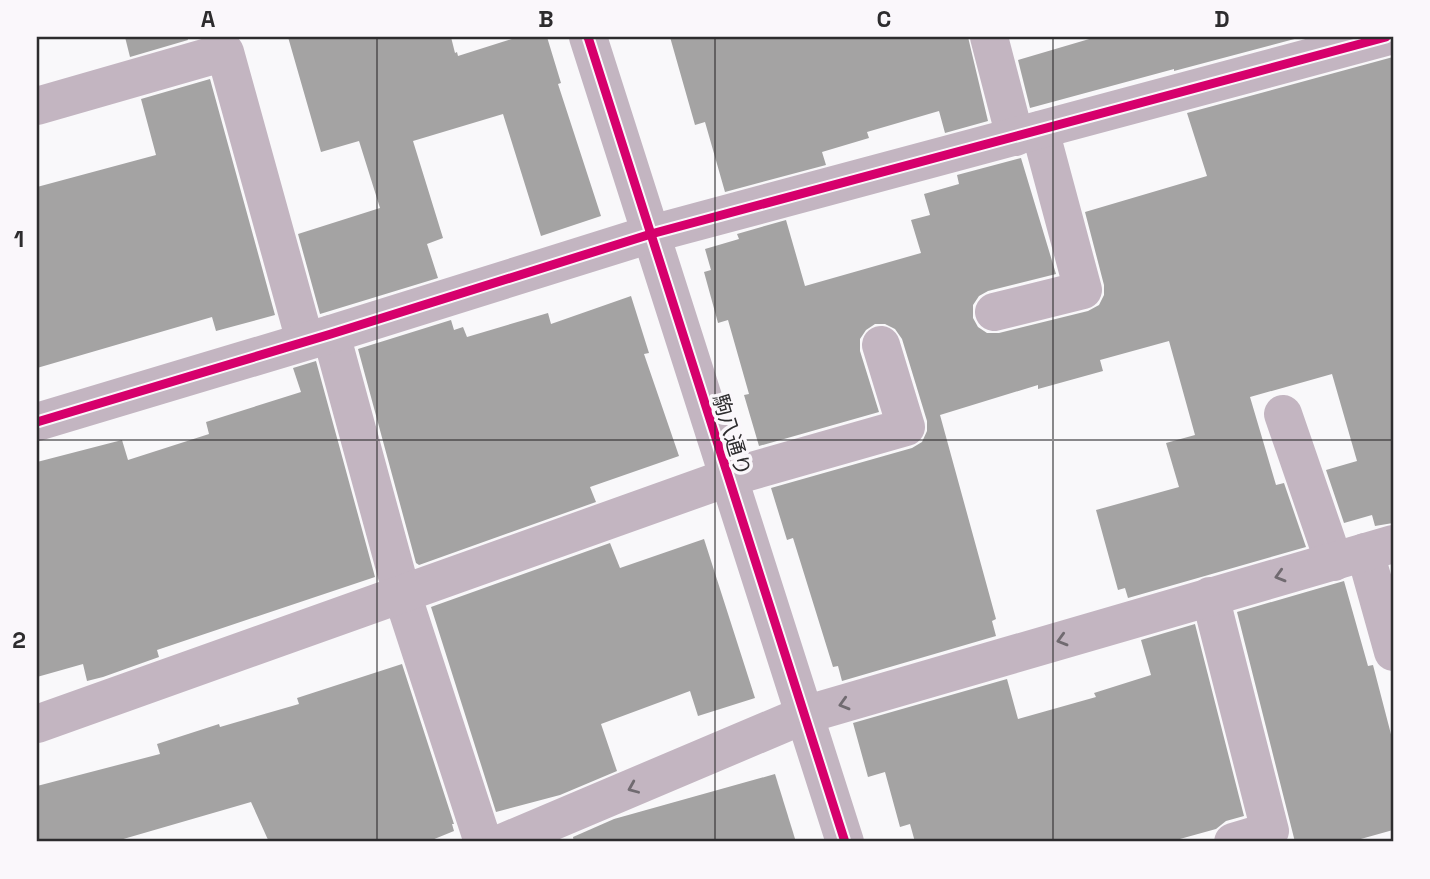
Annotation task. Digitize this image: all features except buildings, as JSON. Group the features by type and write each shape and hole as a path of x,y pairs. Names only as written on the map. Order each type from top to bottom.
{"street":[{"name":"駒八通り","path":"588,37 845,842"},
{"path":"989,37 1028,133 1083,290 994,312"},
{"path":"37,422 318,338 651,233 1386,37"},
{"path":"37,106 225,52 484,842"},
{"path":"37,724 727,478 906,427 881,345"},
{"path":"1283,414 1364,553 1393,652"},
{"path":"504,842 804,715 1364,553"},
{"path":"1210,596 1270,831 1233,842"}],"cycle path":[{"path":"588,37 845,842"},
{"path":"37,422 651,234 1386,37"}]}
